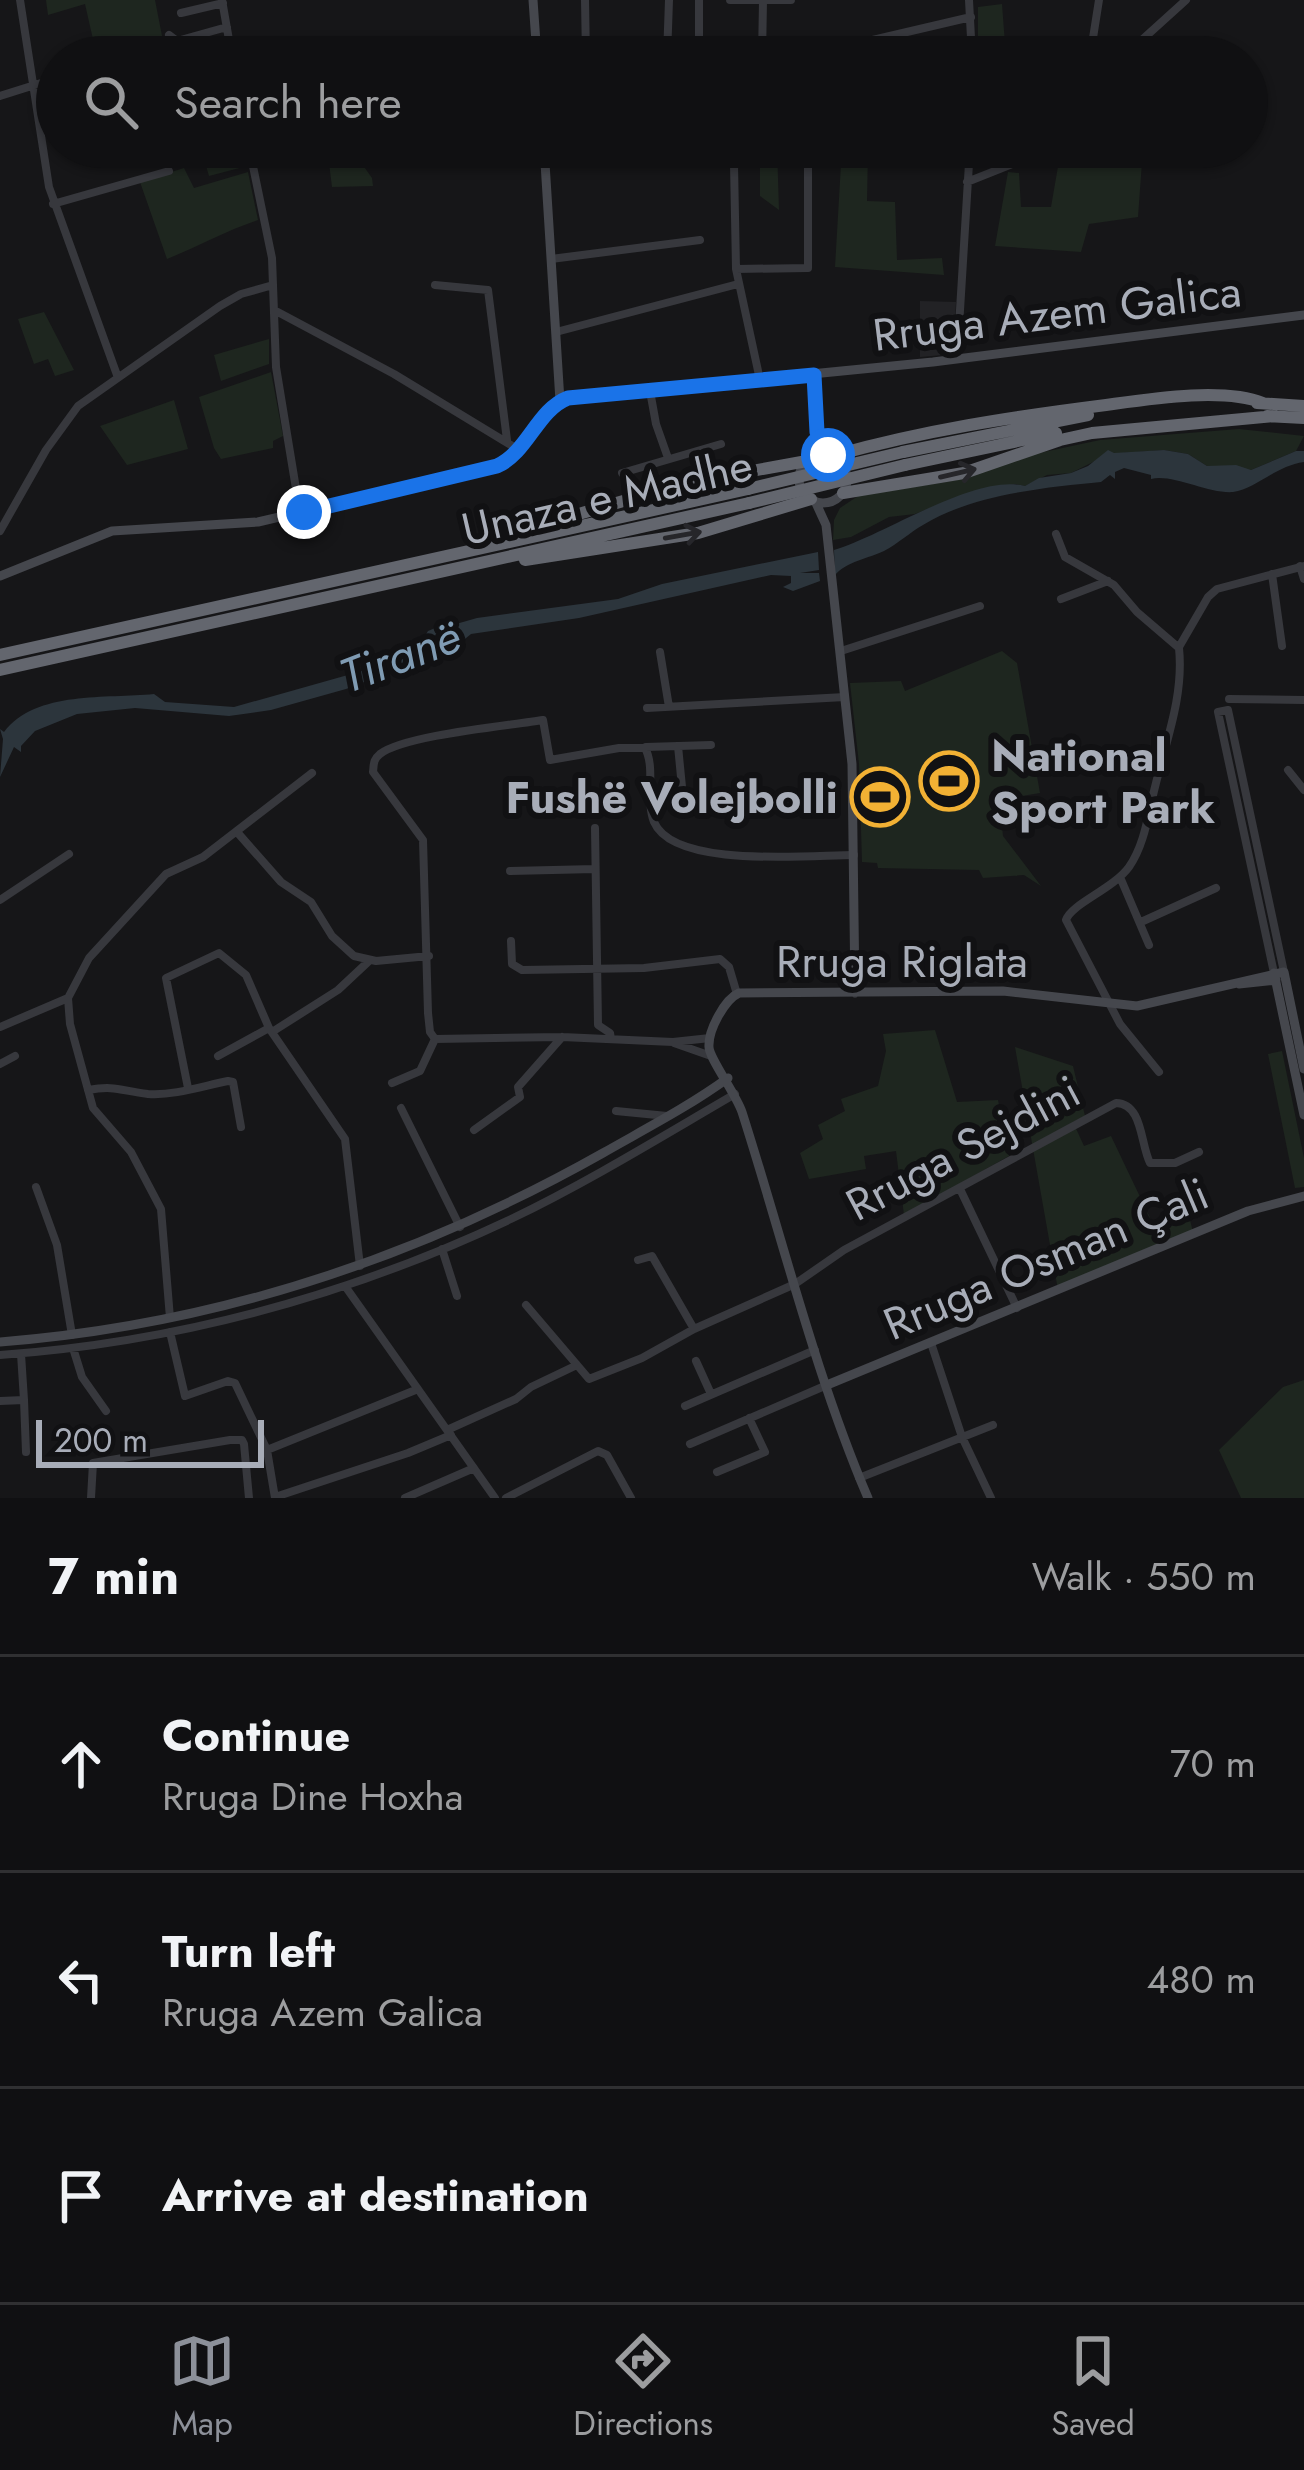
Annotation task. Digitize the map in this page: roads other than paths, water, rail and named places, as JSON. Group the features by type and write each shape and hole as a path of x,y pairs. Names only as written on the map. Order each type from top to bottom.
{"highway":[{"path":"830,456 895,437 1009,416 1147,400 1226,398 1263,404"},
{"name":"Unaza e Madhe","path":"0,670 1115,410 1189,404 1304,406"},
{"name":"Unaza e Madhe","path":"903,459 1123,422 1204,415 1304,418"},
{"path":"838,496 953,476 1092,433 1275,416"},
{"path":"359,584 399,561 685,483 808,460"},
{"path":"359,584 698,533 813,500"},
{"name":"Unaza e Madhe","path":"0,655 359,584"}],"main road":[{"path":"533,0 536,36"},
{"path":"0,576 112,530 234,525 300,514 506,462 560,401 545,168"},
{"name":"Rruga Azem Galica","path":"560,401 957,359 1304,315"},
{"path":"814,375 817,432 799,480 826,531 830,594 842,651 854,788 855,992"},
{"path":"817,432 830,456 847,472 826,531"},
{"path":"808,460 830,456"},
{"path":"813,500 838,496"},
{"path":"1279,976 1304,1069"},
{"path":"1279,976 1304,1115"},
{"name":"Rruga Riglata","path":"710,1038 725,1004 737,994 1028,992 1112,1005 1150,1004 1279,976"},
{"path":"710,1038 712,1056 735,1094 827,1385 868,1498"},
{"path":"0,1339 72,1336 170,1319 255,1300 361,1267 533,1191 728,1078"},
{"name":"Rruga Osman Çali","path":"827,1385 1232,1217 1298,1197"}],"street":[{"path":"20,0 36,103"},
{"path":"584,0 585,36"},
{"path":"668,36 669,0"},
{"path":"698,36 699,0"},
{"path":"732,0 791,0"},
{"path":"969,0 971,36"},
{"path":"1093,36 1099,0"},
{"path":"1146,36 1186,0"},
{"path":"763,36 764,1"},
{"path":"182,13 222,2 228,36"},
{"path":"890,36 971,17"},
{"path":"192,36 227,27"},
{"path":"0,96 36,84"},
{"path":"47,168 53,204 117,375"},
{"path":"254,168 266,219 276,367 300,514"},
{"path":"734,168 736,269 760,380"},
{"path":"736,269 808,268 808,168"},
{"path":"957,359 968,168"},
{"path":"967,182 1002,168"},
{"path":"53,204 169,171"},
{"path":"551,259 700,240"},
{"path":"556,332 738,284"},
{"path":"0,532 70,415 117,375 241,294 274,285"},
{"path":"435,285 488,290 507,441"},
{"path":"273,309 519,450"},
{"path":"650,391 668,458"},
{"path":"622,473 721,444"},
{"path":"1056,534 1065,557 1108,581 1178,648"},
{"path":"1160,1072 1129,1037 1066,920 1072,908 1108,890 1140,847 1172,730 1178,648 1213,591 1302,566 1304,579"},
{"path":"1272,574 1282,646"},
{"path":"1061,599 1108,581"},
{"path":"842,651 980,606"},
{"path":"660,652 669,707"},
{"path":"647,708 844,698"},
{"path":"1279,976 1225,707 1304,700"},
{"path":"435,1039 428,1013 423,840 376,776 374,762 382,753 420,739 543,720 550,760 620,748 711,746"},
{"path":"678,746 682,787"},
{"path":"645,748 655,823 680,845 712,854 854,855"},
{"path":"1288,770 1304,790"},
{"path":"170,1319 161,1209 131,1151 93,1108 70,1024 68,998 89,958 166,874 203,857 312,773"},
{"path":"595,828 598,1025 611,1039"},
{"path":"236,832 280,882 311,902 332,936 354,956 369,961 429,956"},
{"path":"0,900 69,854"},
{"path":"510,871 595,868"},
{"path":"1120,878 1149,945"},
{"path":"1141,922 1216,888"},
{"path":"511,941 512,964 518,969 720,959 729,967 737,994"},
{"path":"188,1088 166,978 218,952 246,975 271,1030 345,1139 361,1267"},
{"path":"218,1056 338,991 369,961"},
{"path":"0,1027 68,998"},
{"path":"435,1039 562,1037 673,1042 710,1038"},
{"path":"474,1130 520,1097 518,1087 562,1037"},
{"path":"392,1083 421,1071 435,1039"},
{"path":"673,1042 712,1056"},
{"path":"0,1064 15,1056"},
{"path":"88,1090 114,1086 149,1094 233,1082 241,1127"},
{"path":"0,1355 73,1348 245,1317 345,1286 442,1249 545,1201 735,1094"},
{"name":"Rruga Sejdini","path":"577,1365 589,1379 795,1284 844,1250 1116,1102 1134,1110 1150,1163 1175,1163 1199,1152"},
{"path":"401,1108 460,1227"},
{"path":"616,1112 668,1115"},
{"path":"36,1187 57,1245 72,1336"},
{"path":"960,1189 1016,1308"},
{"path":"442,1249 457,1296"},
{"path":"638,1260 652,1256 694,1329"},
{"path":"345,1286 495,1498"},
{"path":"170,1332 185,1396 234,1381 267,1450 275,1497 408,1454 577,1365 526,1305"},
{"path":"931,1343 962,1437 991,1498"},
{"path":"73,1348 77,1369 106,1411"},
{"path":"685,1406 816,1349"},
{"path":"21,1354 26,1453"},
{"path":"696,1361 711,1394"},
{"path":"689,1444 827,1385"},
{"path":"267,1450 418,1389"},
{"path":"0,1401 24,1400"},
{"path":"717,1472 765,1452 749,1418"},
{"path":"860,1478 993,1425"},
{"path":"92,1498 92,1463 230,1440 244,1444 249,1498"},
{"path":"506,1498 598,1451 607,1455 631,1498"},
{"path":"405,1498 474,1468"}],"water":[{"path":"1108,450 1164,450 1188,454 1207,466 1236,465 1251,470 1296,451 1304,451 1304,462 1233,492 1151,479 1151,475 1124,468 1115,472 1115,479 1110,475 1101,482 986,500 942,515 835,575 834,550 981,488 1025,486 1039,478 1071,473"},
{"name":"Tiranë","path":"818,552 819,570 800,573 819,573 820,581 793,591 783,587 791,583 791,576 771,575 579,618 471,634 455,647 346,689 271,710 229,716 135,708 77,714 35,731 21,752 14,747 0,777 0,729 4,732 34,709 53,703 154,694 165,702 234,707 362,671 400,644 447,623 618,599 662,584"}],"place":[{"name":"National Sport Park","path":"949,781"},
{"name":"Fushë Volejbolli","path":"880,797"}]}
